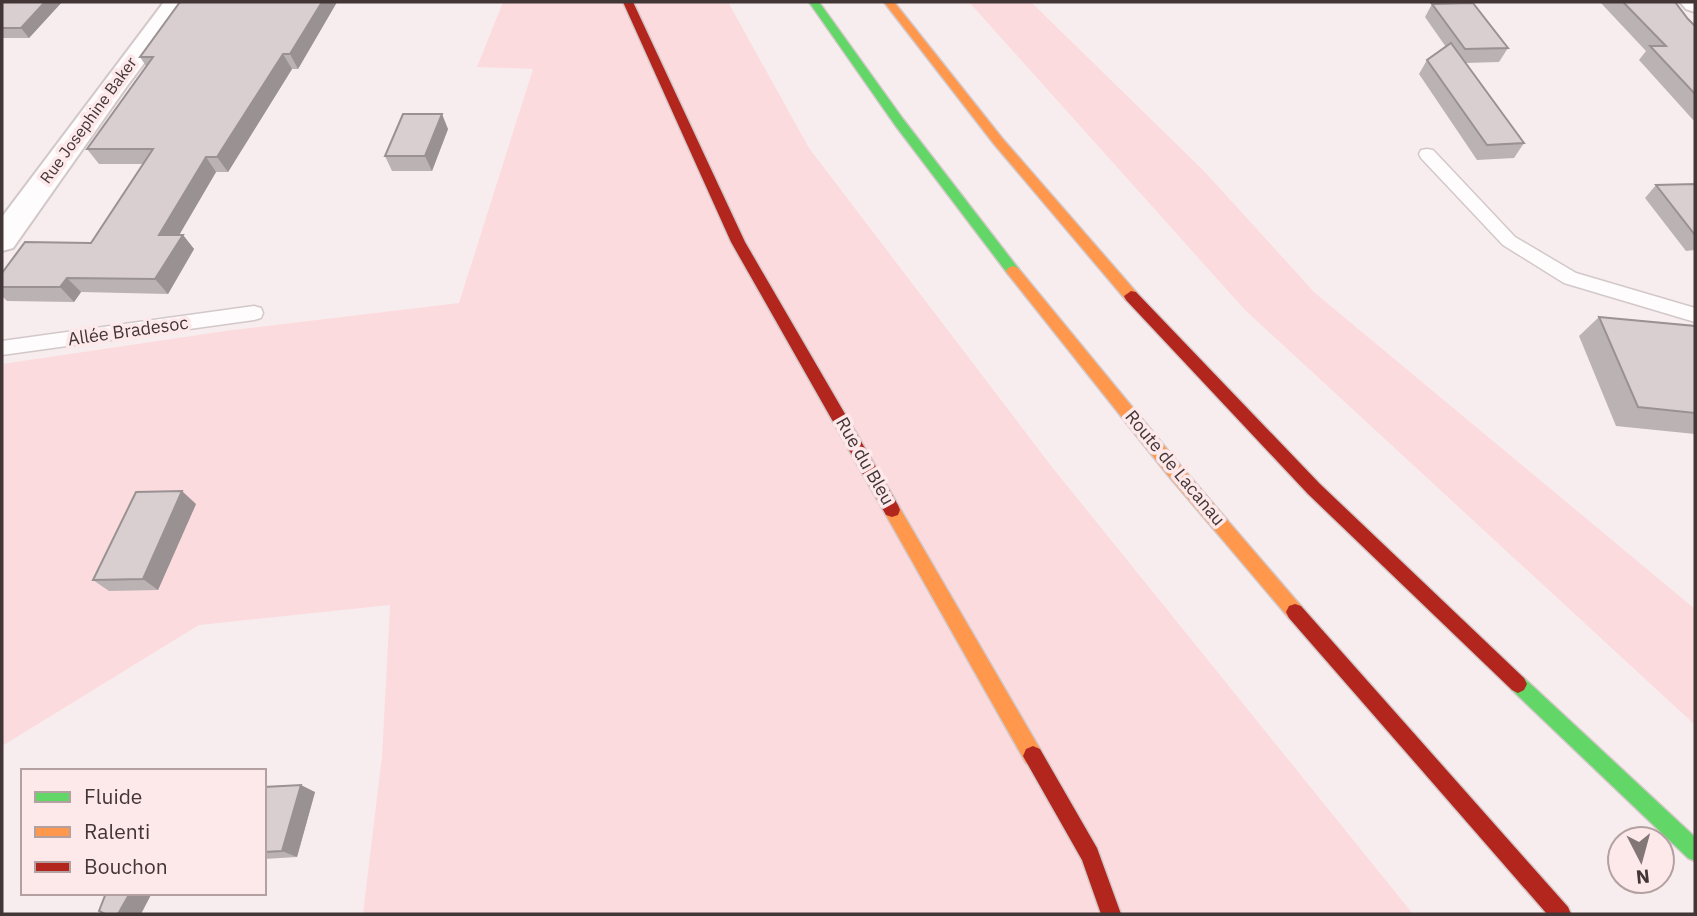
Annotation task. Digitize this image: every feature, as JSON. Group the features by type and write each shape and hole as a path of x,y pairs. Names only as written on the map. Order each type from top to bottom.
{"main road":[{"name":"Rue du Bleu","path":"628,2 738,242 1090,855 1111,914"},
{"name":"Route de Lacanau","path":"814,2 891,114 1009,266 1150,439 1354,681 1562,914"},
{"path":"889,2 962,98 1192,363 1385,559 1695,850"}],"street":[{"name":"Rue Josephine Baker","path":"2,240 117,80 177,2"}],"lane":[{"path":"1427,154 1509,241 1570,278 1695,315"},
{"name":"Allée Bradesoc","path":"2,348 254,313"}],"shaded area":[{"path":"503,2 728,2 809,148 1052,467 1413,914 363,914 382,756 390,605 199,625 2,746 2,364 225,331 459,303 533,69 477,67"},
{"path":"969,2 1031,2 1204,171 1315,293 1695,609 1695,725 1245,310"}],"building":[{"path":"2,2 45,2 21,28 2,28"},
{"path":"180,2 322,2 290,54 283,54 217,157 206,157 159,235 183,235 155,279 67,278 60,287 2,287 2,273 25,242 91,243 153,149 87,149 153,57 140,57"},
{"path":"1623,2 1675,2 1695,26 1695,94 1650,46 1666,46"},
{"path":"1473,3 1508,48 1465,49 1432,4"},
{"path":"1451,43 1524,143 1487,145 1427,60"},
{"path":"403,114 442,114 425,156 385,156"},
{"path":"1695,184 1695,235 1656,185"},
{"path":"1599,317 1695,326 1695,413 1638,407"},
{"path":"182,491 143,579 93,580 136,492"},
{"path":"301,785 282,851 266,852 266,787"},
{"path":"105,895 129,895 118,914 99,911"}],"traffic: fast":[{"path":"814,2 899,122 1013,271"},
{"path":"1518,684 1695,851"}],"traffic: slow":[{"path":"889,2 998,141 1131,296"},
{"path":"1013,271 1173,469 1295,612"},
{"path":"892,510 1033,756"}],"traffic: jam":[{"path":"628,2 738,242 892,510"},
{"path":"1131,296 1314,489 1518,684"},
{"path":"1295,612 1561,914"},
{"path":"1033,756 1090,855 1111,914"}]}
